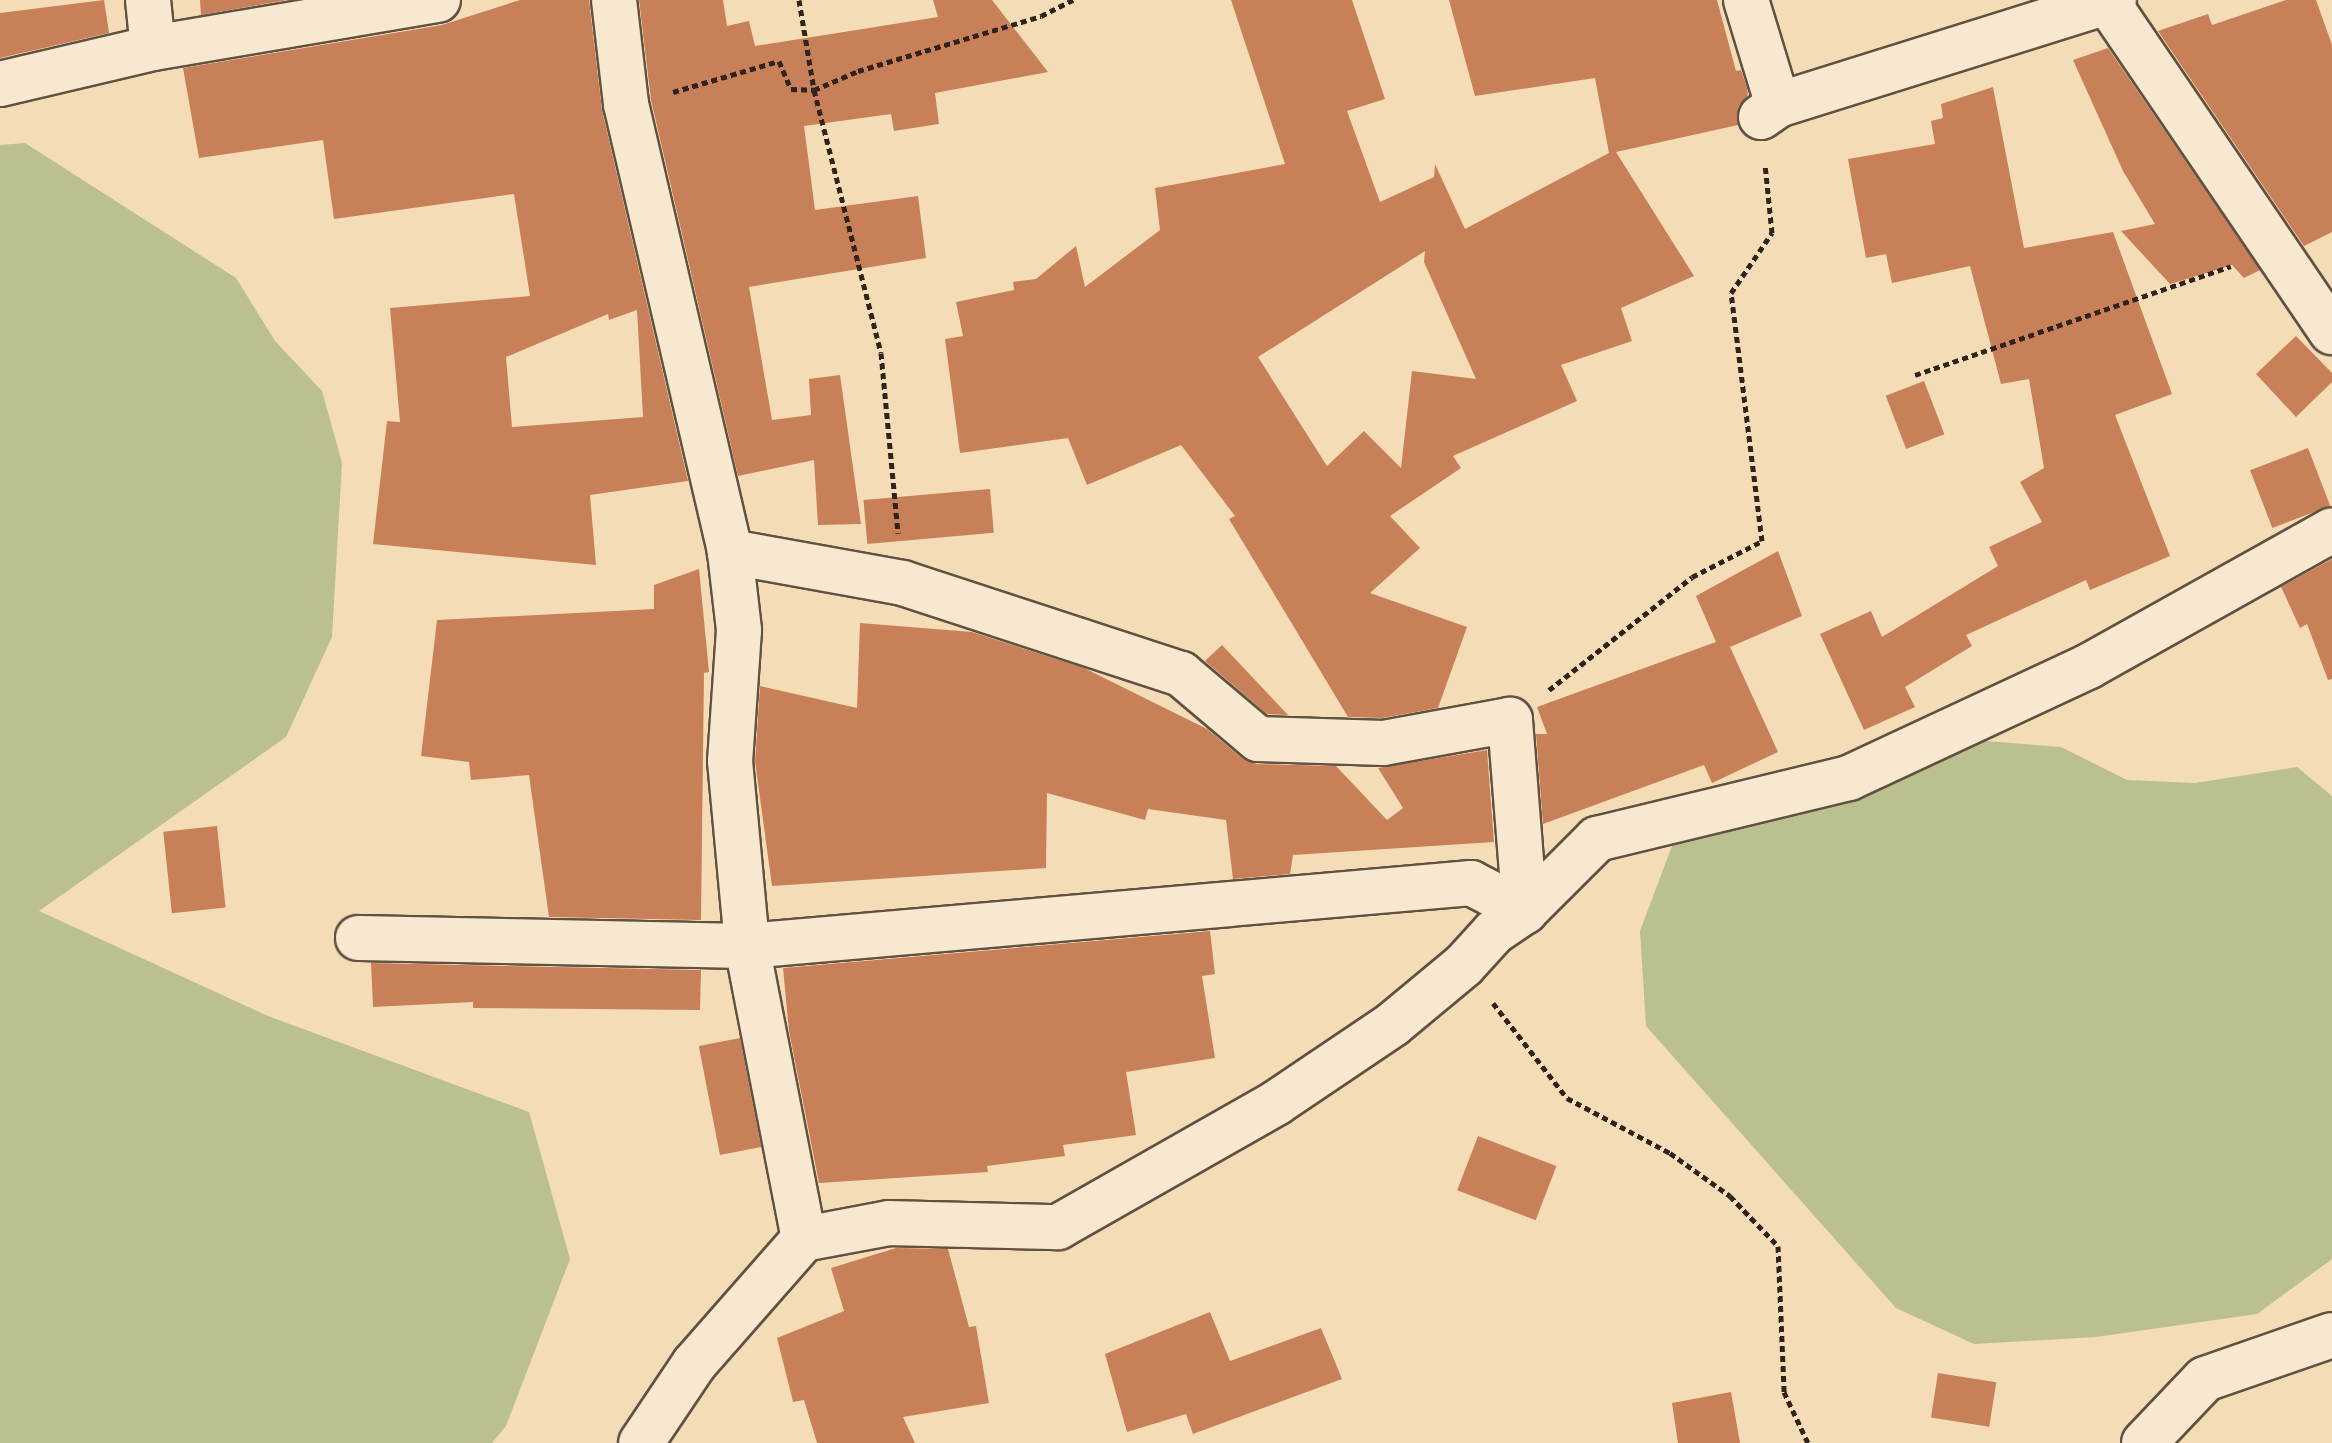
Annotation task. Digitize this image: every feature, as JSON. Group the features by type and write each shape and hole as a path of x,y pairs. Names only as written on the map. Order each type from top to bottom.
{"street":[{"path":"148,0 153,48"},
{"path":"614,0 626,104 730,552 739,630 730,761 747,946 804,1239"},
{"path":"1746,0 1770,111 2111,2 2270,244 2332,332"},
{"path":"0,84 153,48 428,2"},
{"path":"641,1443 694,1364 804,1239 889,1223 1058,1227 1276,1103 1393,1024 1464,965 1494,932 1525,911 1597,839 1849,778 2089,666 2332,530"},
{"path":"730,552 903,583 1181,674 1258,739 1384,743 1510,720 1525,911"},
{"path":"358,938 747,946 1471,883 1525,911"},
{"path":"2144,1443 2205,1379 2332,1335"}],"path":[{"path":"799,0 814,90 881,353 903,583"},
{"path":"626,104 779,61 791,89 814,90 858,71 1041,16 1073,0"},
{"path":"1510,720 1692,577 1762,541 1731,293 1772,233 1770,111"},
{"path":"1915,375 2226,269 2270,244"},
{"path":"1464,965 1567,1098 1670,1153 1730,1196 1778,1246 1784,1392 1808,1443"}],"green space":[{"path":"25,143 236,278 275,341 322,391 342,463 332,637 286,737 39,911 268,1016 529,1112 570,1259 506,1426 492,1443 0,1443 0,145"},
{"path":"1947,738 2061,747 2127,780 2195,783 2297,767 2332,796 2332,1259 2257,1314 2096,1337 1974,1344 1896,1308 1646,1026 1640,931 1672,846 1829,771"}],"building":[{"path":"104,0 109,33 0,58 0,13"},
{"path":"200,0 287,0 201,15"},
{"path":"520,0 589,0 602,110 688,481 590,495 596,565 373,544 387,421 400,422 390,308 530,296 514,194 334,219 323,140 199,158 183,68 442,25","holes":["637,310 643,417 512,427 506,357 608,314 609,320"]},
{"path":"639,0 723,0 727,26 749,21 755,46 938,17 933,0 992,0 1048,72 935,93 939,124 894,131 891,114 804,126 815,210 918,196 926,258 749,287 772,420 811,415 809,379 840,375 861,524 818,525 814,460 738,476 651,100"},
{"path":"1231,0 1352,0 1385,99 1347,111 1380,202 1434,177 1435,164 1465,229 1609,153 1595,78 1475,96 1449,0 1717,0 1736,71 1741,70 1747,88 1748,95 1738,107 1738,125 1616,152 1694,276 1621,308 1632,341 1561,365 1577,401 1453,456 1461,468 1390,516 1420,548 1370,593 1467,627 1438,708 1382,718 1348,717 1229,519 1235,516 1181,445 1087,485 1068,438 960,453 945,339 963,336 956,302 1014,290 1013,282 1036,279 1076,246 1085,287 1160,230 1155,188 1285,164","holes":["1425,251 1424,262 1476,379 1412,371 1401,468 1364,431 1327,466 1258,357"]},
{"path":"2286,0 2316,0 2332,45 2332,232 2304,246 2158,31 2208,14 2212,25"},
{"path":"2108,48 2260,270 2244,278 2232,265 2170,284 2121,231 2155,224 2123,171 2073,60"},
{"path":"1993,87 2024,248 2113,232 2172,394 2115,415 2170,556 2090,590 2086,580 1966,635 1972,646 1905,687 1915,707 1864,730 1820,634 1871,611 1882,637 1998,566 1989,547 2042,522 2020,482 2044,468 2029,379 2001,384 1970,266 1892,283 1886,254 1866,258 1848,159 1935,144 1931,121 1943,118 1941,104"},
{"path":"2296,336 2332,373 2332,382 2296,417 2256,374"},
{"path":"1924,381 1944,434 1906,449 1886,396"},
{"path":"2308,448 2330,506 2272,528 2250,470"},
{"path":"990,489 994,533 867,544 863,500"},
{"path":"1778,551 1802,616 1730,647 1778,752 1712,783 1704,765 1543,824 1536,734 1547,734 1537,707 1716,642 1696,596"},
{"path":"2332,559 2332,679 2328,680 2307,624 2300,628 2281,587"},
{"path":"699,569 709,672 704,673 701,920 549,917 529,775 471,780 469,762 421,756 437,620 654,609 654,585"},
{"path":"860,623 972,632 1084,668 1207,729 1243,759 1257,764 1336,766 1387,820 1403,808 1378,768 1487,750 1494,842 1293,855 1290,874 1233,879 1226,820 1148,809 1145,820 1047,793 1046,868 772,886 755,761 760,686 857,708"},
{"path":"1222,645 1288,715 1267,714 1205,661"},
{"path":"217,826 226,908 172,913 163,832"},
{"path":"1210,931 1215,974 1202,976 1215,1058 1126,1072 1136,1135 1063,1145 1065,1156 987,1166 988,1172 819,1183 789,1031 783,968"},
{"path":"371,963 701,970 700,1010 473,1008 473,1002 373,1007"},
{"path":"740,1038 761,1147 720,1155 699,1046"},
{"path":"1478,1136 1556,1166 1536,1220 1457,1190"},
{"path":"896,1248 948,1249 969,1327 976,1326 989,1403 903,1417 915,1443 817,1443 804,1400 793,1402 777,1338 844,1311 831,1268"},
{"path":"1210,1312 1230,1361 1321,1328 1342,1379 1193,1434 1186,1414 1127,1432 1105,1354"},
{"path":"1938,1373 1996,1382 1989,1427 1931,1417"},
{"path":"1731,1392 1740,1443 1678,1443 1672,1403"}]}
